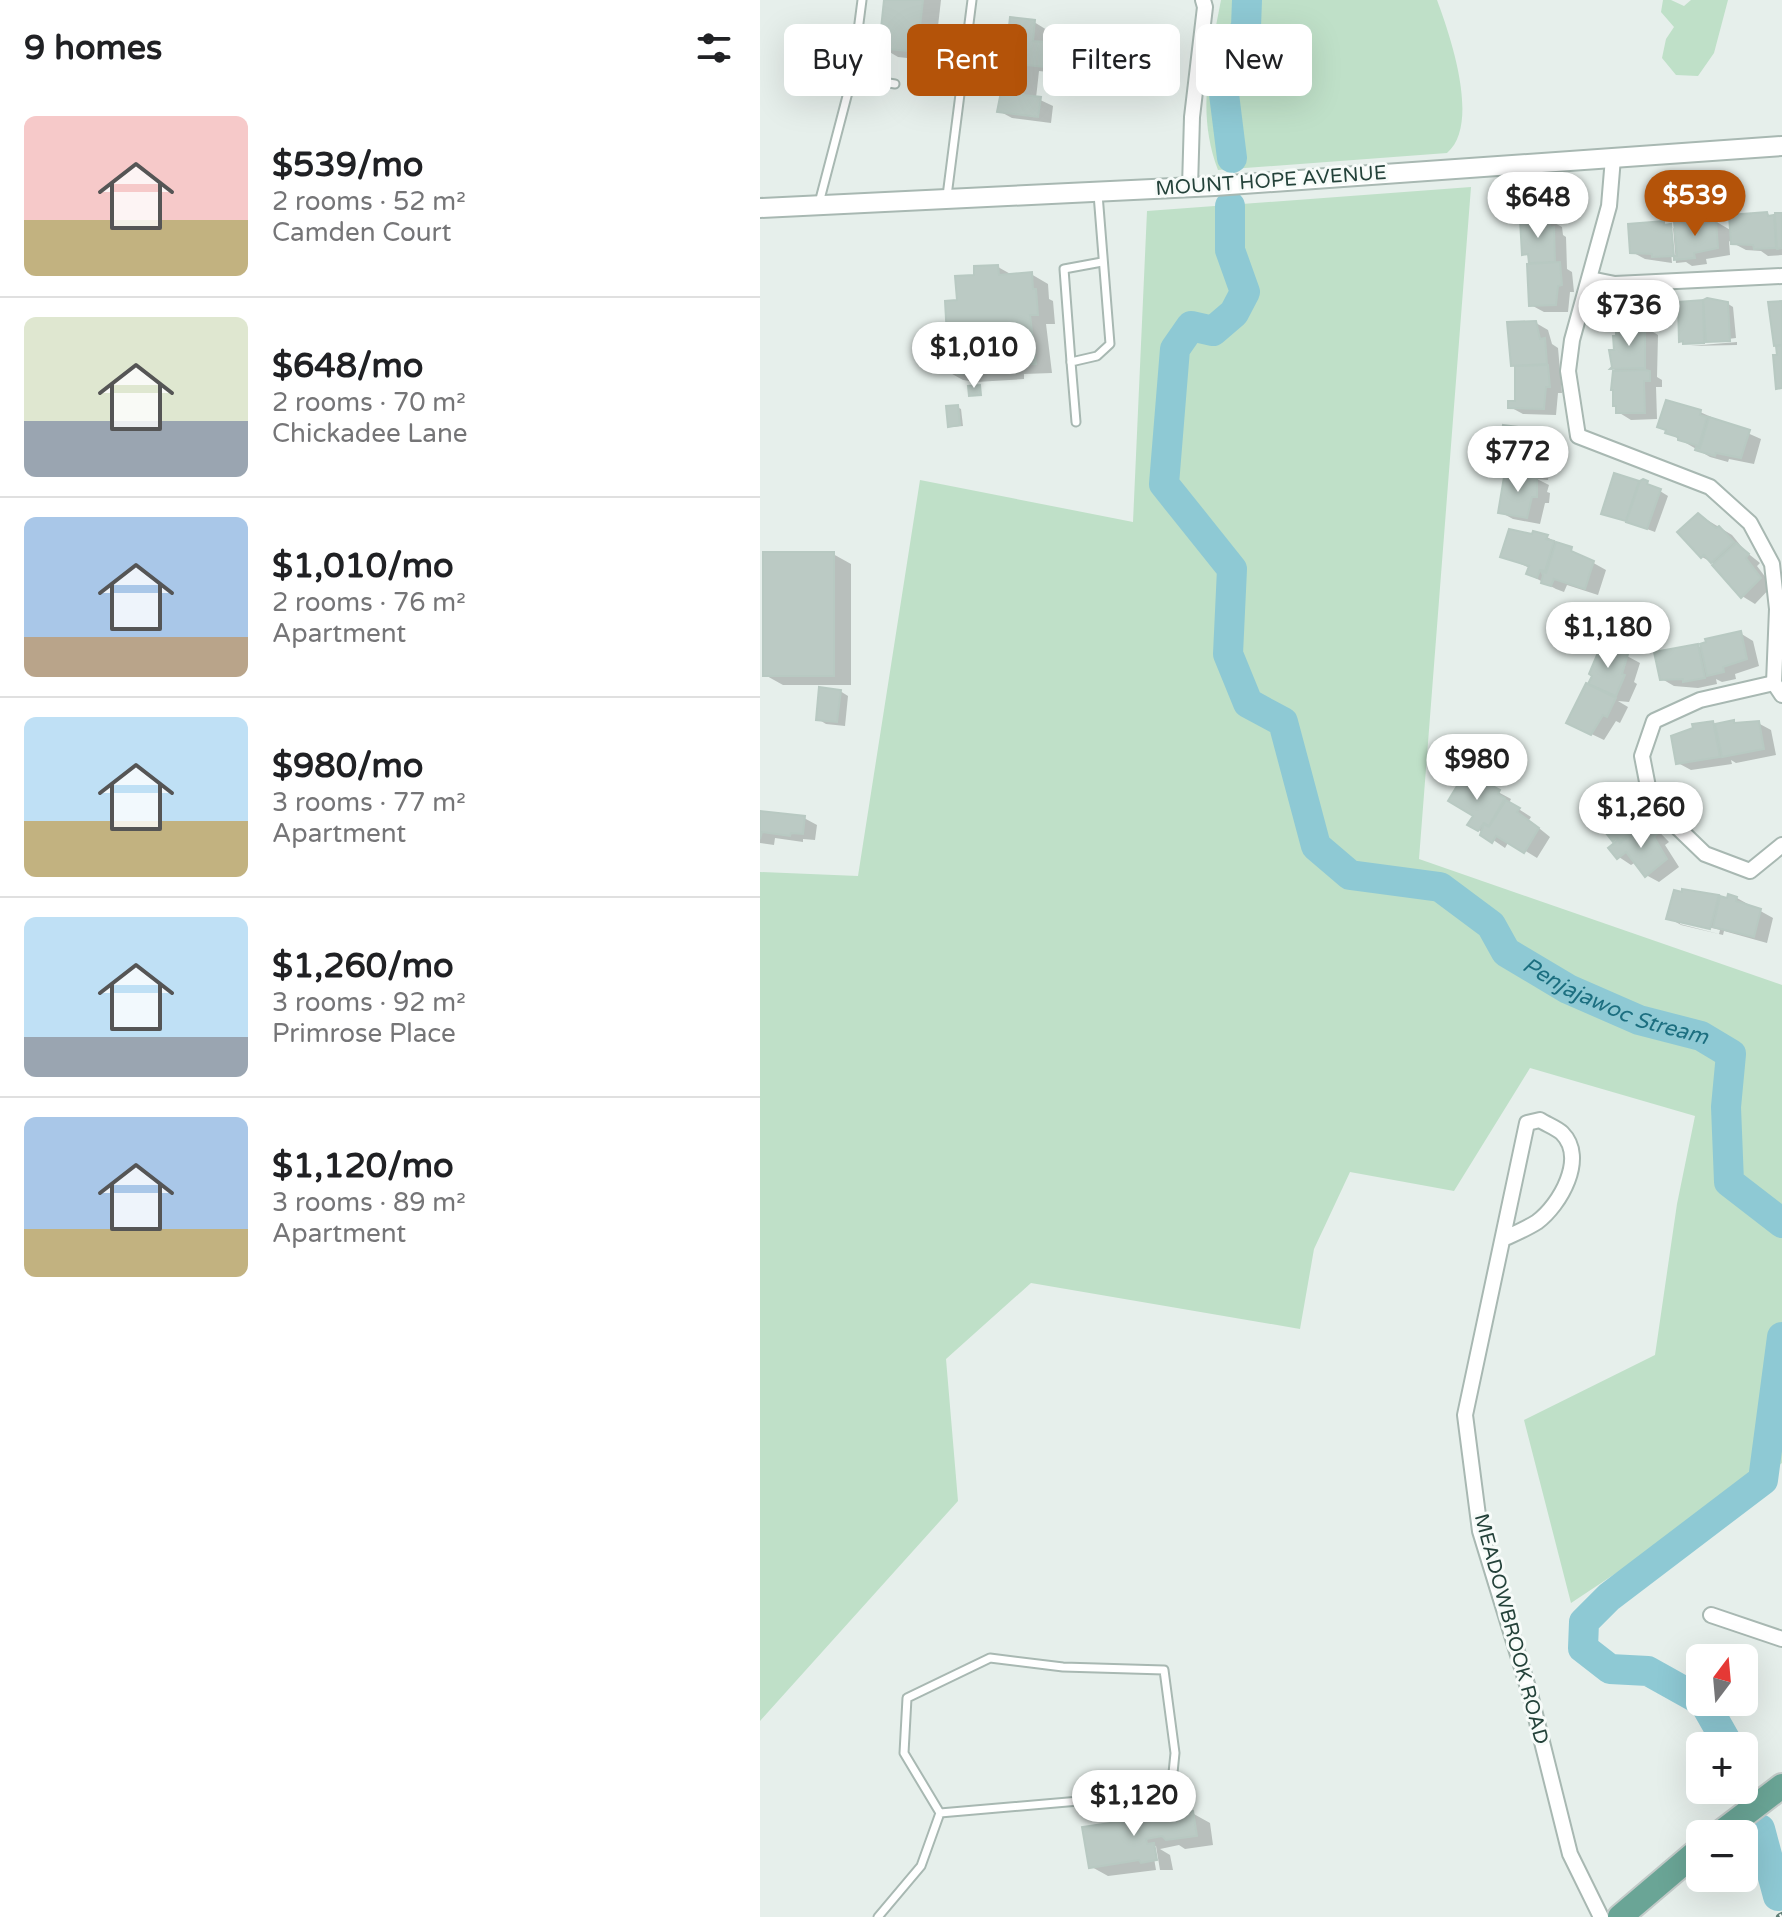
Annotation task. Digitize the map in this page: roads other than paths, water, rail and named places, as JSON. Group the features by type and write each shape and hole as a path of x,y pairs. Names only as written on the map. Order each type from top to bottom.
{"main road":[{"path":"1737,1820 1782,1786"},
{"path":"1620,1917 1686,1861"}],"street":[{"path":"1190,187 1192,117 1205,7 1203,0"},
{"name":"MOUNT HOPE AVENUE","path":"760,208 1190,187 1782,146"},
{"path":"1613,158 1609,206 1572,340 1568,371 1578,436 1710,487 1750,523 1772,564 1777,609 1778,689 1700,700 1654,721 1642,756 1649,792 1677,827 1705,854 1750,871 1782,845"},
{"path":"1590,279 1615,284 1782,276"},
{"name":"MEADOWBROOK ROAD","path":"1503,1239 1539,1220 1554,1203 1569,1177 1573,1153 1562,1133 1540,1120 1527,1123 1465,1415 1480,1531 1530,1694 1570,1854 1601,1917"},
{"path":"1711,1615 1782,1639"}],"lane":[{"path":"859,24 862,0"},
{"path":"947,199 972,0"},
{"path":"891,83 895,84"},
{"path":"819,205 847,96"},
{"path":"1071,362 1097,356 1110,344 1097,192"},
{"path":"1076,422 1064,269 1102,262"},
{"path":"990,1658 1063,1667 1164,1670 1175,1753 1171,1793 940,1813 904,1753 907,1698 990,1658"},
{"path":"878,1917 921,1866 940,1813"}],"waterway":[{"name":"Penjajawoc Stream","path":"1232,158 1221,70 1246,27 1247,0"},
{"name":"Penjajawoc Stream","path":"1230,206 1230,250 1245,292 1234,313 1213,331 1191,326 1175,349 1164,484 1232,569 1228,654 1248,703 1283,722 1316,846 1350,875 1440,887 1491,925 1506,952 1568,989 1639,1020 1701,1036 1731,1054 1726,1107 1729,1182 1782,1223"},
{"name":"Penjajawoc Stream","path":"1686,1692 1648,1671 1610,1669 1583,1648 1584,1622 1609,1597 1763,1480 1782,1337"},
{"name":"Penjajawoc Stream","path":"1712,1716 1721,1732"},
{"name":"Penjajawoc Stream","path":"1760,1829 1778,1896"}]}
